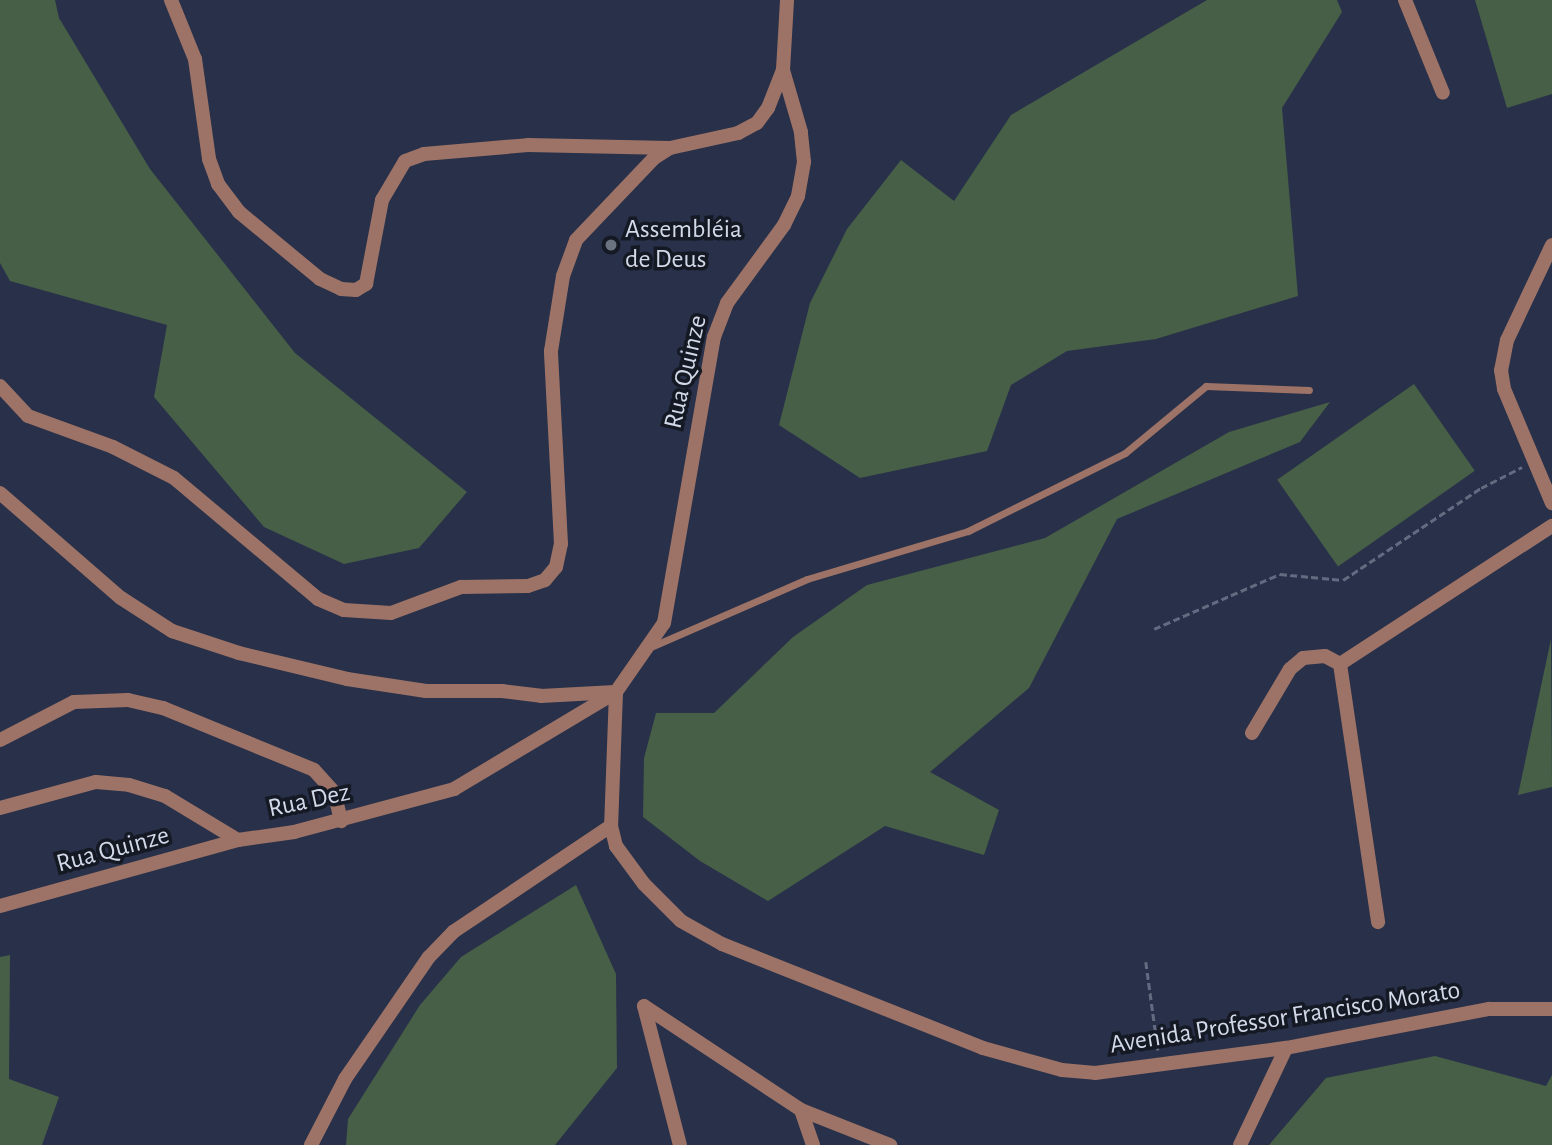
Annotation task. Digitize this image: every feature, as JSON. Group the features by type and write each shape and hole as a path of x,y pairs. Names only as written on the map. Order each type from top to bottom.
{"street":[{"path":"171,0 195,58 209,159 218,184 239,212 320,278 341,289 356,290 366,284 382,200 405,161 424,154 528,145 670,148 738,134 757,122 768,108 783,70 786,0"},
{"path":"1405,0 1443,93"},
{"name":"Rua Quinze","path":"616,692 653,646 664,623 677,566 714,337 727,303 784,225 798,196 804,162 801,132 783,70"},
{"path":"0,386 28,416 113,447 174,478 318,598 344,610 391,613 461,587 528,586 545,580 556,567 561,544 551,351 563,276 576,240 670,148"},
{"path":"1552,245 1507,340 1501,370 1504,389 1552,503"},
{"path":"0,493 121,598 172,631 239,653 347,679 426,691 502,691 541,696 616,692"},
{"path":"1340,664 1552,526"},
{"path":"1252,733 1290,669 1303,658 1325,656 1340,664"},
{"path":"1340,664 1378,922"},
{"name":"Rua Dez","path":"0,808 96,782 129,785 165,796 238,840 341,821 454,789 616,692"},
{"name":"Avenida Professor Francisco Morato","path":"616,692 611,826 616,846 644,884 681,921 722,944 983,1048 1073,1071 1161,1067 1286,1048 1489,1009 1552,1009"},
{"path":"0,740 75,702 105,699 140,703 248,740 314,770 334,792 341,821"},
{"path":"311,1145 388,1011 437,949 453,932 611,826"},
{"name":"Rua Quinze","path":"0,906 238,840"},
{"path":"680,1145 644,1006 801,1110 890,1145"},
{"path":"1240,1145 1286,1048"},
{"path":"801,1110 813,1145"}],"lane":[{"path":"653,646 807,579 968,531 1125,453 1206,386 1309,390"}],"path":[{"path":"1154,629 1280,575 1343,580 1482,488 1534,460"},
{"path":"1146,962 1161,1067"}],"green space":[{"path":"0,0 55,0 59,18 150,169 295,353 467,492 419,548 344,564 264,527 154,397 167,325 10,281 0,263"},
{"path":"1207,0 1337,0 1342,12 1282,108 1298,296 1156,339 1067,351 1011,385 987,451 860,478 779,425 810,303 847,229 901,160 954,201 1011,115"},
{"path":"1475,0 1552,0 1552,94 1507,108"},
{"path":"1414,384 1475,471 1338,567 1277,480"},
{"path":"1330,402 1300,442 1117,519 1029,688 930,772 999,810 984,855 885,826 768,901 700,861 643,817 644,758 656,713 714,713 793,637 867,585 1045,538 1229,432"},
{"path":"1551,639 1552,787 1518,795"},
{"path":"576,885 616,974 617,1068 555,1145 346,1145 348,1119 420,1005 461,957"},
{"path":"10,955 9,1079 59,1097 42,1145 0,1145 0,957"},
{"path":"1435,1056 1546,1086 1552,1075 1552,1145 1269,1145 1326,1078"}],"place":[{"name":"Assembléia de Deus","path":"611,245"}]}
